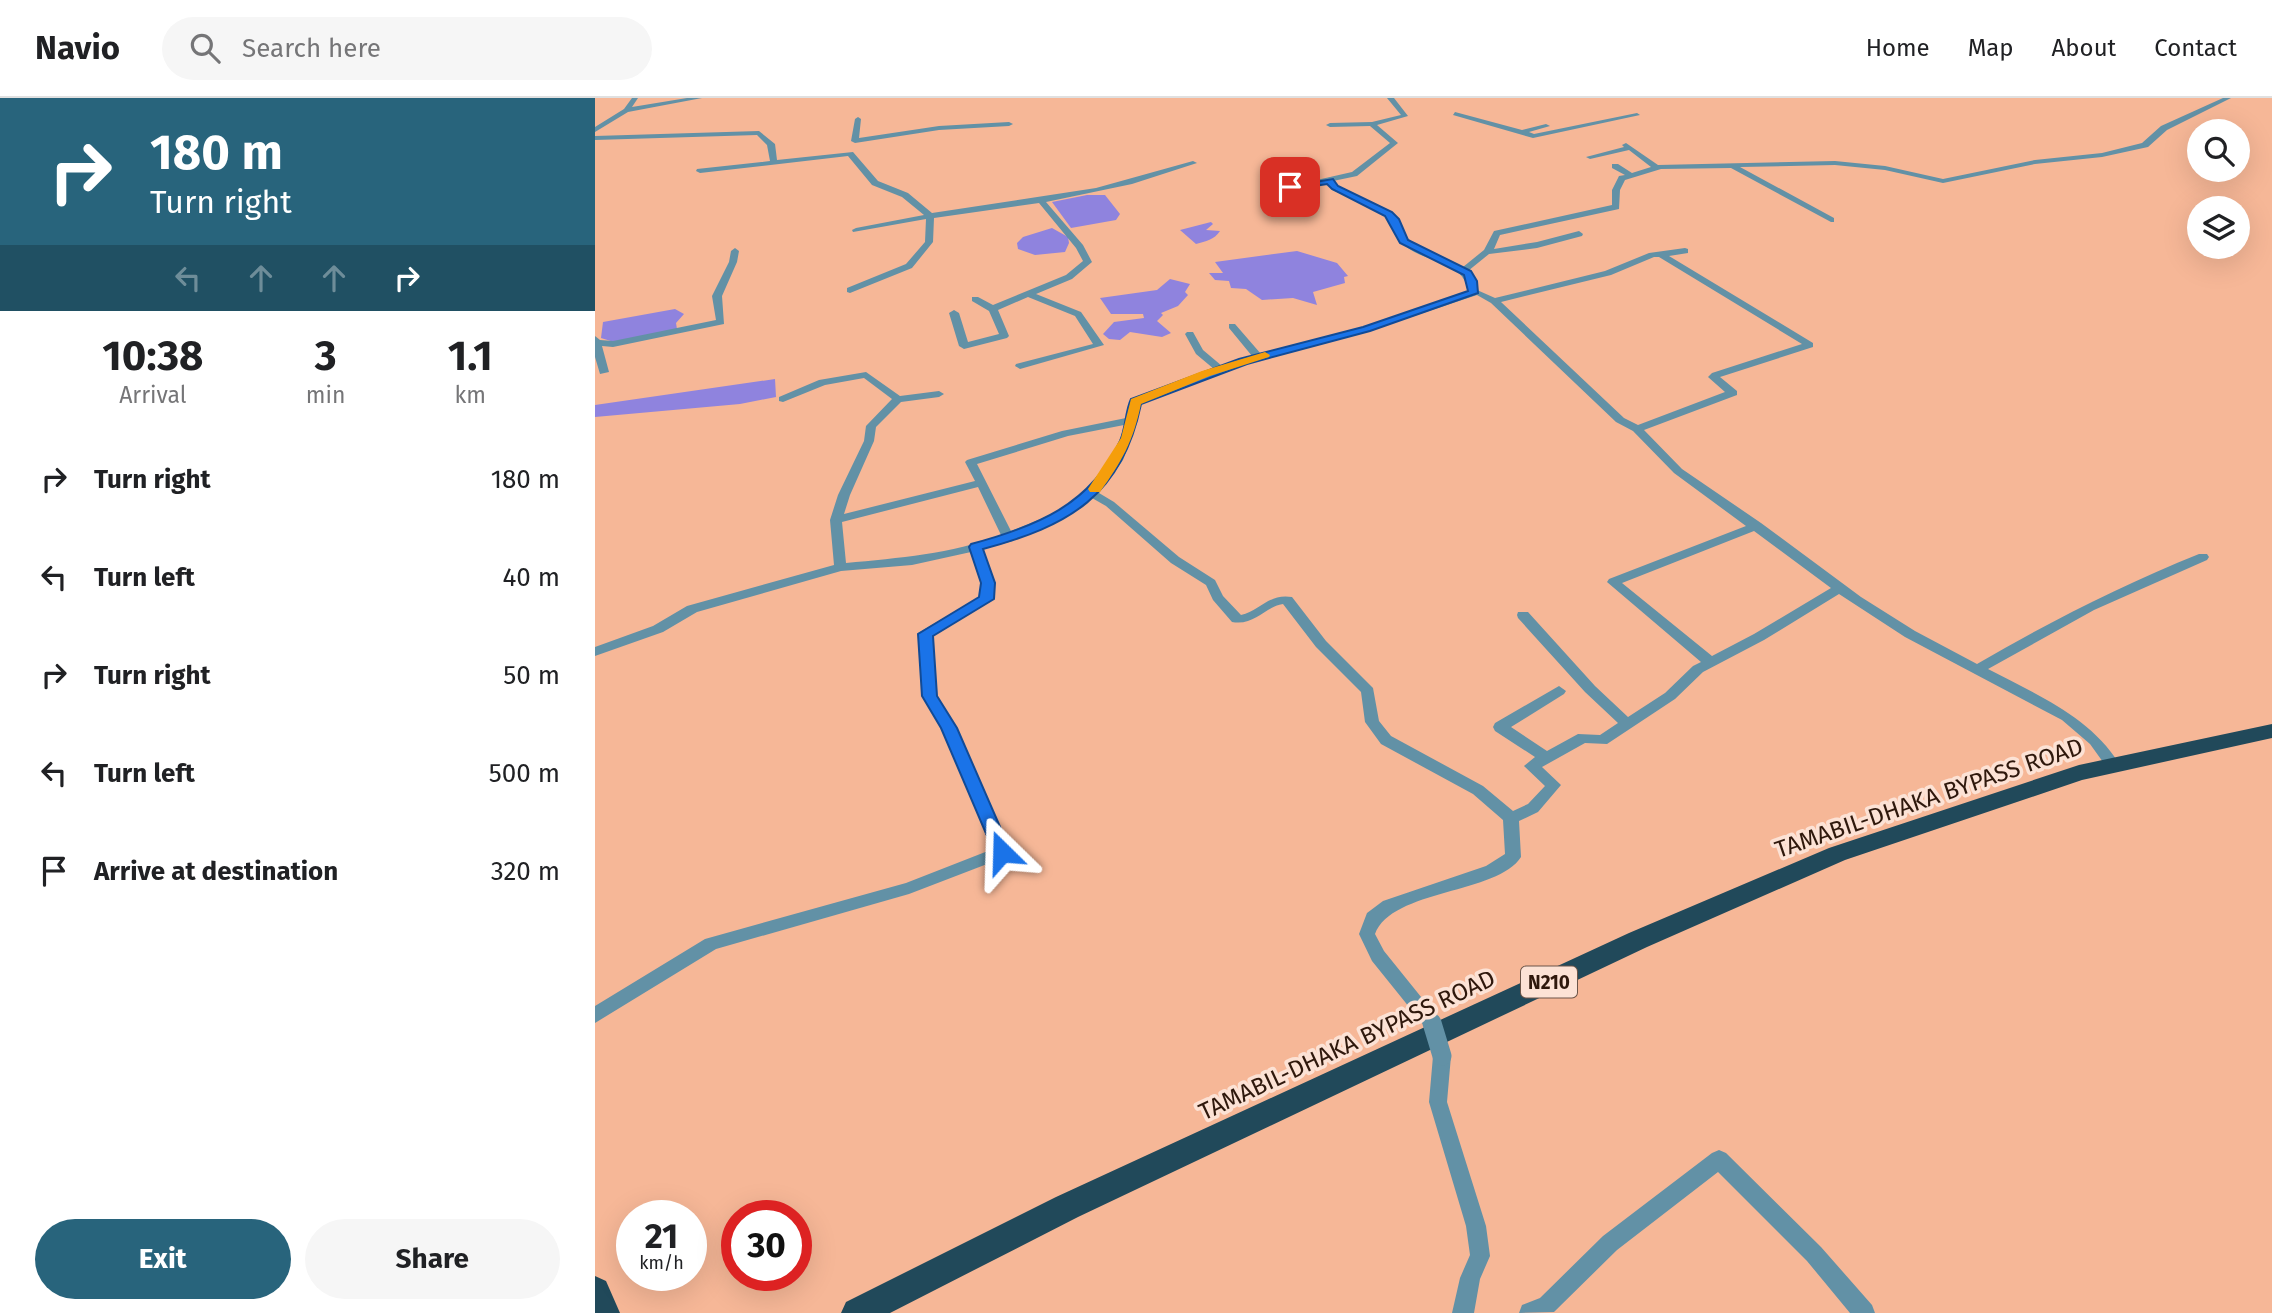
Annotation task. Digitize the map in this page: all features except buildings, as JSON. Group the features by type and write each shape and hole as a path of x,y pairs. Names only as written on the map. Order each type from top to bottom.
{"highway":[{"name":"TAMABIL-DHAKA BYPASS ROAD","path":"857,1313 1066,1207 1651,935 1836,854 2079,773 2272,731"},
{"path":"595,1292 604,1313"}],"street":[{"path":"595,130 626,110 635,98"},
{"path":"626,110 699,98"},
{"path":"1330,125 1372,124 1405,116 1390,98"},
{"path":"1464,270 1487,252 1497,233 1616,206 1616,190 1622,178 1657,168 1844,164 1885,168 1943,181 2035,162 2102,155 2145,145 2164,128 2228,98"},
{"path":"1455,114 1544,140"},
{"path":"1533,136 1637,115"},
{"path":"855,141 858,118"},
{"path":"834,159 855,141 939,128 1009,124"},
{"path":"1290,187 1355,174 1394,143 1372,124"},
{"path":"1522,132 1546,126"},
{"path":"595,138 759,133 771,144 774,162"},
{"path":"1590,157 1628,146 1657,168"},
{"path":"700,171 774,162 834,159 850,154 875,183 905,195 930,216"},
{"path":"856,230 930,216 1041,201 1157,176 1193,163"},
{"path":"1615,166 1631,174"},
{"path":"1732,166 1832,220"},
{"path":"1329,181 1335,188 1389,214 1404,241 1413,247 1464,270 1472,281 1473,293"},
{"path":"993,309 1069,277 1088,262 1080,247 1041,201"},
{"path":"850,290 909,266 929,242 930,216"},
{"path":"1487,252 1537,245 1579,234"},
{"path":"604,372 597,345 721,321 717,296 733,262 735,251"},
{"path":"1494,301 1608,273 1660,254 1685,251"},
{"path":"1637,429 1733,393 1715,380 1713,377 1716,375 1810,345 1660,254"},
{"path":"595,652 658,629 692,609 840,566 912,561 1009,538 1059,516 1091,493 1117,460 1133,420 1135,402 1219,369 1366,329 1478,292 1494,301 1620,420 1637,429 1678,471 1910,634 1980,668 2067,717 2095,740 2113,765"},
{"path":"1020,366 1099,345 1078,314 1030,295"},
{"path":"954,313 964,346 1004,336 993,309 975,299"},
{"path":"1232,326 1258,357"},
{"path":"1190,334 1199,352 1219,369"},
{"path":"783,399 823,382 866,375 898,399"},
{"path":"840,566 836,520 855,467 869,441 871,426 898,399 939,394"},
{"path":"1009,538 971,462 1066,433 1133,420"},
{"path":"836,520 979,482"},
{"path":"1091,493 1110,504 1175,560 1211,583 1217,597 1237,618 1249,618 1272,601 1287,600 1321,644 1368,691 1372,722 1386,740 1478,790 1511,818 1513,857 1492,870 1389,906 1373,918 1367,934 1378,956 1432,1023 1442,1056 1438,1102 1476,1226 1480,1256 1470,1278 1463,1313"},
{"path":"1710,662 1613,582 1757,526"},
{"path":"595,1015 711,944 909,888 1002,852 949,728 930,696 925,634 986,599 988,583 976,547"},
{"path":"1980,668 2059,623 2152,577 2203,557"},
{"path":"1511,818 1533,808 1554,785 1531,766 1583,738 1602,740 1669,696 1710,662 1759,637 1840,587"},
{"path":"1523,615 1590,689 1626,723"},
{"path":"1546,757 1500,727 1559,691"},
{"path":"1530,1313 1548,1305 1610,1243 1719,1158 1815,1254 1864,1313"}],"shaded area":[{"path":"1087,195 1105,195 1120,214 1116,220 1071,228 1052,202"},
{"path":"1211,222 1213,224 1206,230 1220,231 1218,234 1196,244 1180,230"},
{"path":"1052,228 1068,237 1069,243 1065,252 1035,255 1018,249 1017,243 1023,237"},
{"path":"1297,251 1337,263 1348,276 1344,277 1345,283 1313,292 1317,305 1293,298 1262,300 1246,289 1231,288 1229,281 1215,280 1209,273 1223,273 1215,262"},
{"path":"1170,279 1190,284 1185,292 1188,295 1178,306 1161,313 1163,315 1157,321 1171,333 1162,337 1130,332 1120,340 1109,339 1103,334 1114,322 1144,318 1143,314 1111,314 1100,298 1157,290"},
{"path":"675,309 684,314 676,323 677,329 614,342 601,338 603,322"},
{"path":"775,379 776,397 740,404 595,417 595,405"}],"slow traffic":[{"path":"1095,489 1117,460 1128,438 1135,402 1164,389 1265,355"}],"route":[{"path":"1002,852 949,728 930,696 925,634 986,599 988,583 976,547 1009,538 1076,507 1099,486 1117,460 1128,438 1135,402 1164,389 1243,362 1366,329 1473,293 1468,273 1427,255 1404,241 1389,214 1335,188 1329,181 1290,187"}]}
